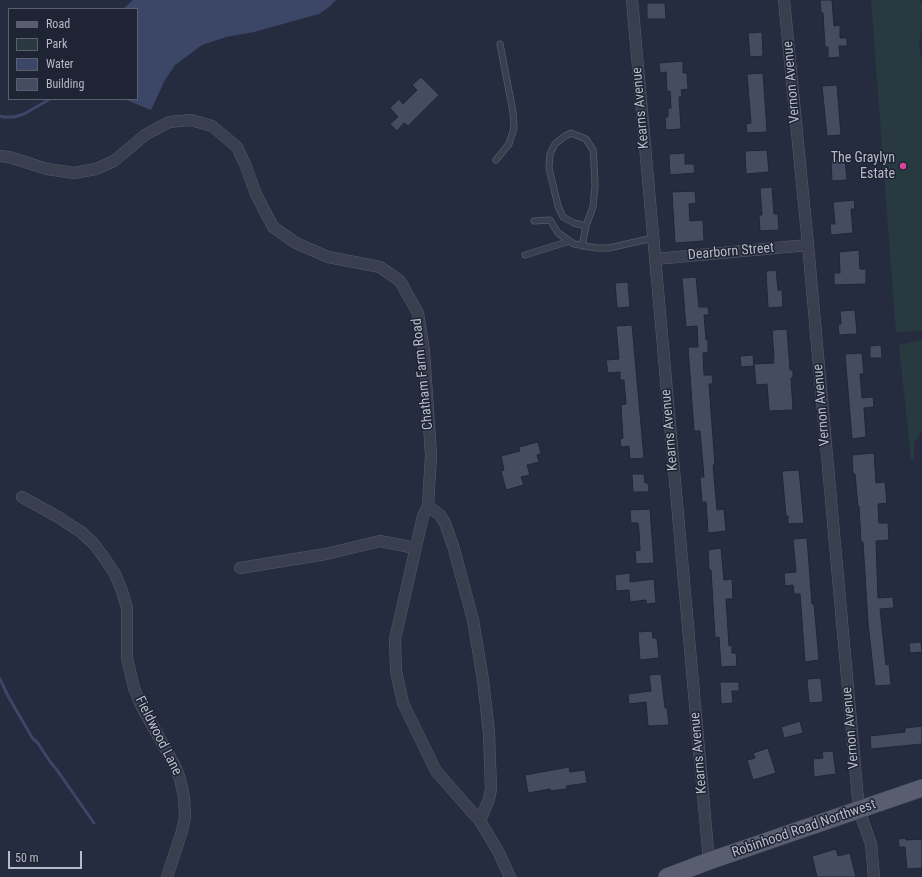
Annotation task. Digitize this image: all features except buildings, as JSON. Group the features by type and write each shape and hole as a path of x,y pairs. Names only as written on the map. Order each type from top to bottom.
{"main road":[{"name":"Robinhood Road Northwest","path":"667,877 686,874 708,861 922,788"}],"street":[{"name":"Kearns Avenue","path":"632,0 708,861"},
{"name":"Vernon Avenue","path":"784,0 808,245 858,810 871,844 874,877"},
{"name":"Chatham Farm Road","path":"0,156 74,173 96,169 114,161 145,135 169,122 190,120 212,126 237,146 256,194 273,227 296,243 328,257 380,267 400,281 418,313 424,351 431,455 428,506 423,516 415,548 395,639 396,671 403,703 436,771 480,821 498,851 510,877"},
{"name":"Dearborn Street","path":"655,259 808,245"},
{"name":"Fieldwood Lane","path":"22,497 81,532 94,544 115,574 122,591 127,608 127,658 134,688 141,705 175,766 184,797 185,817 167,877"},
{"path":"428,506 440,515 445,523 454,549 473,620 489,733 491,789 489,799 480,821"},
{"path":"240,568 326,554 380,541 415,548"}],"lane":[{"path":"496,160 509,144 514,128 513,112 500,44"},
{"path":"582,246 586,226 593,207 595,186 593,150 586,139 571,133 555,144 550,154 549,168 558,206 563,217 574,223 586,226"},
{"path":"534,221 550,220 558,232 570,242 596,248 609,248 653,238"},
{"path":"525,255 570,242"}],"green space":[{"name":"The Graylyn Estate","path":"871,0 918,0 922,4 922,23 919,46 922,65 922,330 896,333"},
{"path":"922,340 922,430 914,443 914,459 911,460 899,345"}],"water":[{"path":"133,0 336,0 319,14 254,32 226,37 202,45 175,65 165,80 151,110 126,100 138,100 138,8 124,8"}],"waterway":[{"path":"0,116 14,117 24,114 48,100"},
{"path":"0,679 33,739 37,742 94,823"}],"place":[{"name":"The Graylyn Estate","path":"903,166"}]}
